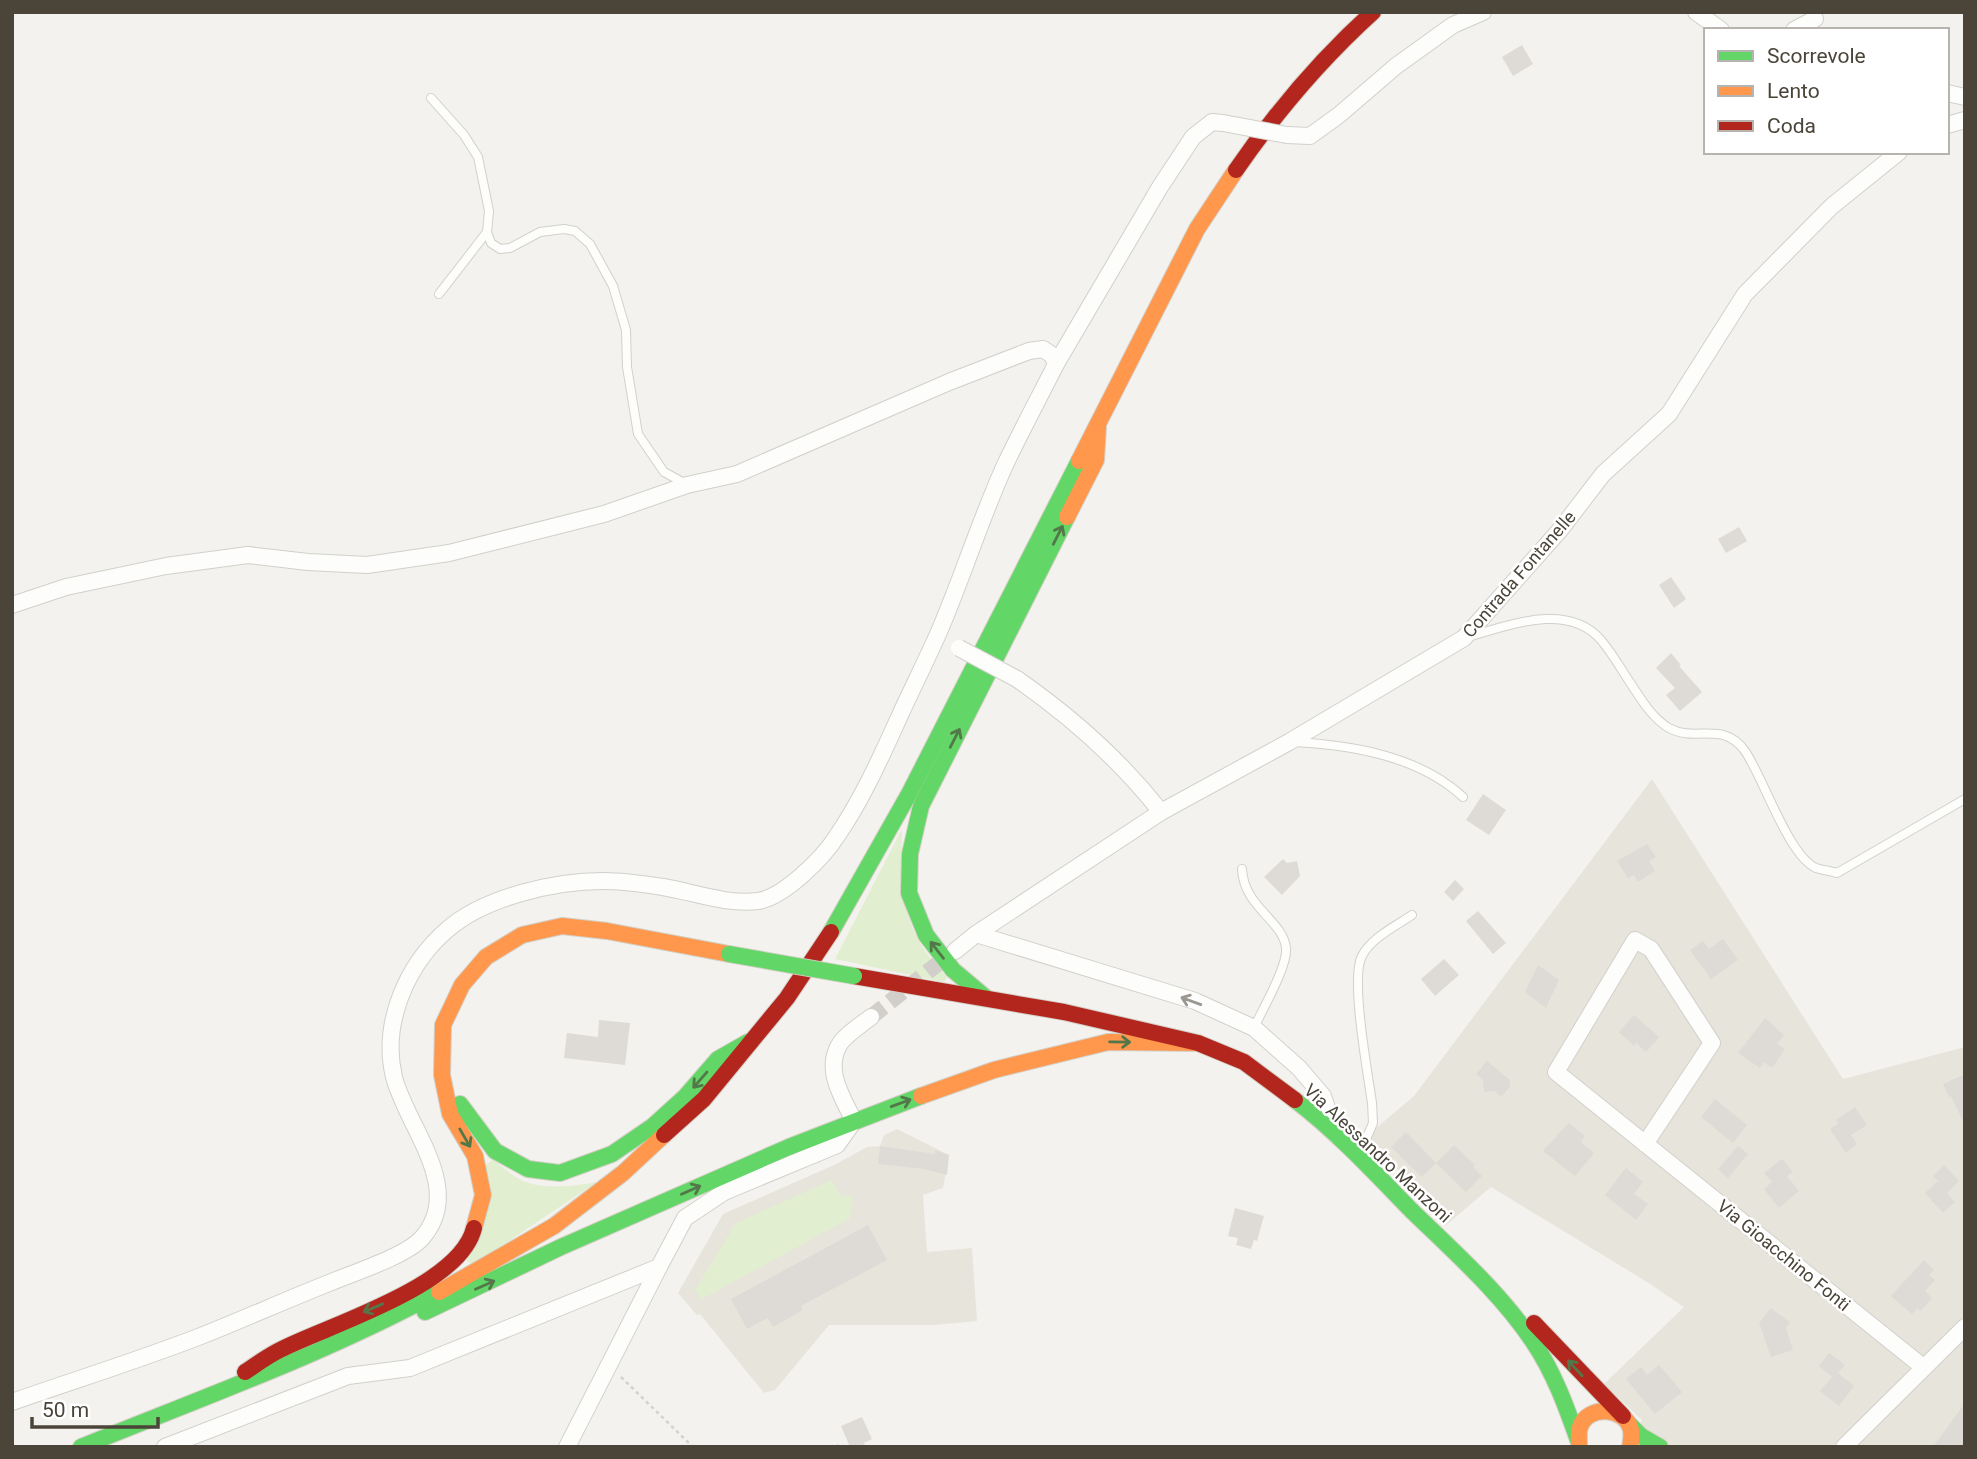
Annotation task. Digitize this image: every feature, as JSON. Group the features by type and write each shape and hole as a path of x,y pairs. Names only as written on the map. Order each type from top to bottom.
{"main road":[{"path":"81,1447 285,1364 411,1307 476,1272 554,1226 623,1173 704,1099 787,998 834,928 872,861 909,794 1197,229 1233,173 1292,92 1338,41 1373,12"},
{"path":"985,997 953,970 926,935 909,893 910,854 921,806 1096,460 1098,426"},
{"path":"207,1396 279,1350 410,1292 444,1270 472,1238 482,1195 475,1156 450,1114 442,1075 443,1025 462,985 486,957 522,935 562,926 607,931 684,947 985,997 1199,1043"},
{"path":"442,1075 467,1115 495,1151 528,1169 560,1173 612,1154 653,1126 685,1097 718,1059 754,1039"},
{"path":"285,1364 373,1335 574,1242 853,1121 994,1070 1108,1042 1199,1043"},
{"name":"Via Alessandro Manzoni","path":"1199,1043 1244,1062 1300,1104 1358,1156 1486,1284 1539,1351 1558,1386 1580,1445"},
{"name":"Via Alessandro Manzoni","path":"1486,1284 1529,1318 1642,1436 1660,1447"},
{"path":"1580,1445 1582,1422 1589,1415 1606,1409 1626,1420 1632,1433 1630,1447"}],"street":[{"path":"12,1402 198,1337 382,1261 421,1240 433,1220 438,1192 433,1161 398,1091 393,1073 392,1042 396,1009 409,976 425,951 450,927 474,912 501,900 550,886 603,881 657,886 732,901 758,901 772,897 809,869 836,839 879,761 938,634 1004,467 1056,364 1160,187 1193,137 1212,122 1287,135 1310,136 1405,59 1453,25 1483,12"},
{"path":"1696,12 1718,28"},
{"path":"1799,28 1817,20"},
{"name":"Contrada Fontanelle","path":"955,951 976,934 1161,812 1289,742 1464,638 1560,530 1603,474 1670,414 1745,294 1832,206 1897,154"},
{"path":"12,605 66,587 166,566 248,555 367,565 449,553 604,514 687,485 737,474 948,382 1028,351 1043,349 1052,355 1056,364"},
{"path":"938,634 1017,679 1057,706 1142,788 1161,812"},
{"path":"976,934 1195,1001 1254,1028 1299,1068 1323,1096 1336,1135"},
{"name":"Via Gioacchino Fonti","path":"1645,1144 1712,1043 1651,949 1635,940 1556,1072 1645,1144 1923,1367"},
{"path":"568,1447 685,1218 724,1192 837,1145 853,1121 835,1083 833,1061 841,1042 871,1017"},
{"path":"165,1447 348,1376 410,1368 659,1267"},
{"path":"1849,1443 1965,1327"}],"lane":[{"path":"431,98 464,135 478,158 489,211 487,232 491,243 500,249 510,248 540,232 564,229 575,231 590,244 613,286 626,330 627,367 638,434 664,472 687,485"},
{"path":"439,295 487,232"},
{"path":"1464,638 1518,623 1540,620 1562,619 1583,626 1600,638 1639,696 1667,727 1687,735 1708,732 1729,736 1744,750 1800,855 1816,868 1837,873 1965,799"},
{"path":"1289,742 1364,749 1446,782 1463,797"},
{"path":"1242,869 1243,882 1257,908 1282,934 1287,950 1280,974 1254,1028"},
{"path":"1358,1156 1373,1123 1358,979 1361,957 1375,942 1412,915"}],"path":[{"path":"609,1364 693,1447"}],"shaded area":[{"path":"1652,779 1843,1079 1965,1047 1965,1447 1630,1447 1642,1420 1604,1384 1684,1307 1491,1187 1445,1226 1368,1135 1414,1096"},
{"path":"897,1129 949,1155 943,1188 923,1195 927,1252 972,1248 977,1321 934,1325 829,1325 775,1390 764,1393 700,1314 697,1315 678,1293 723,1214 834,1165 867,1147 880,1146 884,1135"}],"green space":[{"path":"902,829 902,872 906,909 920,942 947,977 944,982 835,959"},
{"path":"493,1160 517,1178 543,1186 597,1182 473,1265 467,1261 484,1227 485,1165"},
{"path":"832,1180 841,1197 853,1195 850,1218 702,1299 695,1290 736,1223"}],"building":[{"path":"1522,45 1533,64 1513,76 1502,57"},
{"path":"1739,527 1747,541 1726,553 1718,539"},
{"path":"1671,577 1686,599 1674,608 1659,585"},
{"path":"1671,653 1702,692 1680,711 1666,695 1675,688 1656,668"},
{"path":"1483,794 1506,810 1489,835 1466,820"},
{"path":"1647,844 1656,857 1649,861 1655,871 1638,882 1634,875 1628,878 1617,861"},
{"path":"1283,859 1287,863 1297,861 1300,876 1282,895 1264,877"},
{"path":"1455,880 1464,889 1453,901 1444,892"},
{"path":"1478,911 1506,943 1493,954 1466,921"},
{"path":"1723,939 1738,960 1711,979 1690,950 1703,941 1709,949"},
{"path":"1444,959 1459,975 1435,996 1421,979"},
{"path":"1538,965 1559,980 1546,1008 1525,992"},
{"path":"1634,1015 1659,1037 1646,1052 1636,1043 1634,1046 1619,1032"},
{"path":"1765,1018 1784,1035 1777,1044 1785,1049 1772,1068 1764,1062 1760,1068 1738,1053"},
{"path":"599,1020 630,1023 625,1065 564,1058 567,1033 598,1037"},
{"path":"1487,1061 1510,1080 1510,1086 1501,1097 1495,1091 1484,1092 1483,1080 1476,1074"},
{"path":"1965,1074 1965,1126 1943,1084"},
{"path":"1715,1099 1747,1125 1733,1143 1701,1117"},
{"path":"1855,1107 1867,1125 1851,1135 1857,1144 1846,1153 1830,1129 1839,1123 1836,1120"},
{"path":"1569,1123 1585,1136 1581,1142 1594,1153 1575,1176 1543,1151"},
{"path":"1406,1132 1436,1163 1422,1177 1391,1147"},
{"path":"1454,1145 1475,1165 1473,1167 1482,1176 1466,1192 1436,1163"},
{"path":"880,1146 935,1154 935,1150 949,1155 947,1175 924,1169 878,1164"},
{"path":"1738,1146 1748,1154 1728,1178 1718,1169"},
{"path":"1782,1159 1793,1172 1787,1176 1799,1191 1779,1208 1764,1189 1772,1182 1764,1173"},
{"path":"1944,1165 1959,1181 1947,1193 1955,1202 1943,1213 1925,1193 1938,1181 1933,1176"},
{"path":"1626,1168 1643,1182 1634,1194 1648,1204 1636,1220 1605,1195"},
{"path":"1235,1208 1264,1216 1257,1241 1254,1240 1251,1249 1236,1245 1238,1238 1228,1236"},
{"path":"868,1225 887,1260 801,1306 803,1310 773,1327 768,1318 747,1329 731,1299"},
{"path":"1924,1260 1934,1270 1929,1275 1935,1280 1925,1291 1932,1298 1921,1311 1918,1308 1912,1314 1891,1296"},
{"path":"1771,1308 1790,1322 1786,1328 1793,1350 1771,1357 1759,1323"},
{"path":"1829,1353 1845,1365 1838,1373 1854,1386 1839,1406 1820,1391 1832,1377 1819,1366"},
{"path":"1659,1365 1682,1392 1655,1414 1626,1379 1641,1367 1647,1375"},
{"path":"1965,1403 1965,1447 1933,1447"},
{"path":"862,1417 872,1439 864,1443 865,1447 850,1447 841,1426"}],"tunnel":[{"path":"871,1017 950,954"}],"traffic: fast":[{"path":"831,932 909,794 1079,461"},
{"path":"985,997 953,970 926,935 909,893 910,854 921,806 1067,517"},
{"path":"729,954 854,976"},
{"path":"460,1104 495,1151 528,1169 560,1173 612,1154 653,1126 685,1097 718,1059 748,1042"},
{"path":"425,1312 561,1247 789,1147 921,1096"},
{"path":"1295,1100 1355,1153 1507,1307 1548,1366 1578,1440"},
{"path":"81,1447 307,1355 439,1292"},
{"path":"1629,1424 1641,1436 1660,1447"}],"traffic: slow":[{"path":"1079,461 1197,229 1236,170"},
{"path":"1067,517 1096,460 1098,427"},
{"path":"474,1228 483,1195 475,1156 450,1114 442,1075 443,1025 462,985 486,957 522,935 562,926 607,931 729,954"},
{"path":"921,1096 994,1070 1108,1042 1198,1043"},
{"path":"439,1292 554,1226 623,1173 664,1135"},
{"path":"1579,1444 1579,1429 1584,1420 1598,1412 1607,1411 1628,1422 1631,1432 1630,1447"}],"traffic: jam":[{"path":"1236,170 1300,87 1373,12"},
{"path":"664,1135 704,1099 787,998 831,932"},
{"path":"854,976 1064,1012 1198,1043 1244,1062 1295,1100"},
{"path":"245,1372 277,1351 361,1315 420,1285 445,1268 464,1249 474,1228"},
{"path":"1534,1323 1623,1416"}]}
